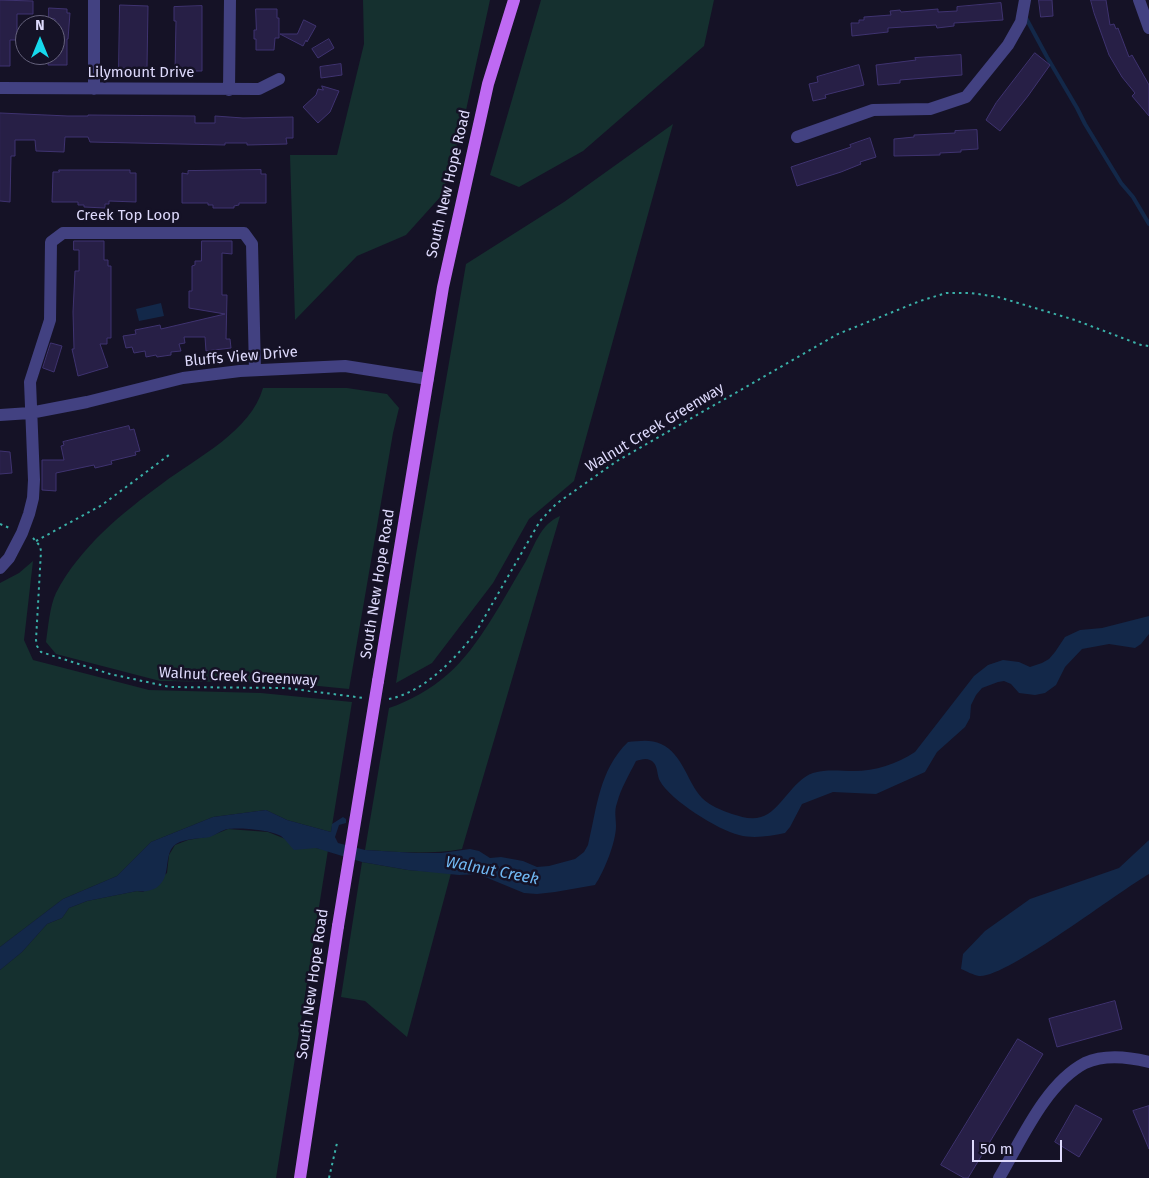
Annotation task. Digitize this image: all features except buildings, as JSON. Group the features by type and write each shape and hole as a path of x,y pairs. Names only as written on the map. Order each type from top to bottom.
{"main road":[{"name":"South New Hope Road","path":"300,1178 338,926 443,287 488,84 514,0"}],"street":[{"path":"94,0 94,89"},
{"path":"229,90 230,0"},
{"path":"797,137 873,110 930,109 966,97 1008,45 1022,22 1025,0"},
{"path":"1139,0 1149,28"},
{"name":"Lilymount Drive","path":"0,88 229,90 259,89 279,79"},
{"name":"Creek Top Loop","path":"30,413 30,382 50,320 51,242 63,232 244,232 252,244 255,370"},
{"name":"Bluffs View Drive","path":"0,415 30,413 87,402 183,378 255,370 345,366 428,379"},
{"path":"0,568 9,558 29,514 34,480 30,413"},
{"path":"999,1178 1044,1103 1064,1079 1086,1063 1105,1058 1130,1057 1149,1062"}],"path":[{"name":"Walnut Creek Greenway","path":"381,699 398,696 425,682 440,671 462,649 476,632 540,521 556,504 617,461 838,334 920,301 946,293 971,293 998,297 1075,320 1141,345 1149,346"},
{"path":"32,537 36,541 102,505 169,455"},
{"path":"0,524 13,529"},
{"name":"Walnut Creek Greenway","path":"36,541 40,546 42,558 36,629 37,646 41,652 110,674 170,687 286,688 367,698"},
{"path":"329,1178 337,1143"}],"green space":[{"path":"363,0 490,0 463,124 442,195 406,235 357,256 295,320 290,155 337,155 364,44"},
{"path":"541,0 714,0 704,46 583,151 519,187 490,175"},
{"path":"673,124 574,481 529,519 493,583 432,663 396,683 415,560 466,264 564,202"},
{"path":"263,388 347,388 387,394 399,408 393,433 349,689 288,683 160,681 56,654 46,642 51,610 56,593 77,561 103,532 132,506 222,442 235,430 257,403"},
{"path":"560,516 462,849 426,852 365,850 389,708 427,690 459,663 481,636 543,529"},
{"path":"33,561 24,640 33,660 149,690 261,693 352,702 331,832 287,820 266,810 213,817 151,842 117,876 63,899 0,947 0,583 19,573"},
{"path":"228,829 268,832 308,848 328,850 276,1178 0,1178 0,970 22,952 47,924 62,918 69,908 87,901 137,891 143,892 167,873 169,855 175,845 188,840 211,836"},
{"path":"362,862 408,870 451,873 407,1037 365,1001 341,997"}],"water":[{"path":"161,303 164,316 139,321 136,309"},
{"name":"Walnut Creek","path":"1149,616 1149,634 1141,644 1135,648 1109,644 1082,649 1065,667 1056,685 1045,693 1035,695 1019,693 1011,684 1004,681 982,688 971,705 970,718 965,727 937,752 925,772 876,794 833,792 802,804 785,833 750,837 730,832 707,821 665,789 658,777 654,763 645,759 636,761 621,792 616,809 616,826 612,848 606,865 595,885 555,892 524,893 478,874 459,875 408,870 362,862 316,848 294,850 277,834 239,828 228,829 210,837 176,844 169,854 164,878 156,888 87,901 69,908 62,918 47,924 22,952 0,970 0,947 63,899 117,876 151,842 213,817 266,810 287,820 331,832 332,824 343,817 346,819 346,823 339,825 335,837 338,843 365,850 441,853 470,849 479,851 490,858 501,857 523,861 537,867 549,866 575,859 584,852 588,845 600,790 605,777 618,753 628,742 649,741 661,744 675,754 702,798 732,814 757,818 768,814 799,782 813,773 862,771 878,768 901,760 915,752 974,676 988,665 1003,660 1019,662 1030,667 1049,659 1065,637 1080,630 1102,628"},
{"path":"1149,840 1149,874 1012,964 993,973 979,976 961,969 963,954 985,931 1030,899 1119,868"}],"waterway":[{"path":"1026,18 1085,124 1149,224"}]}
